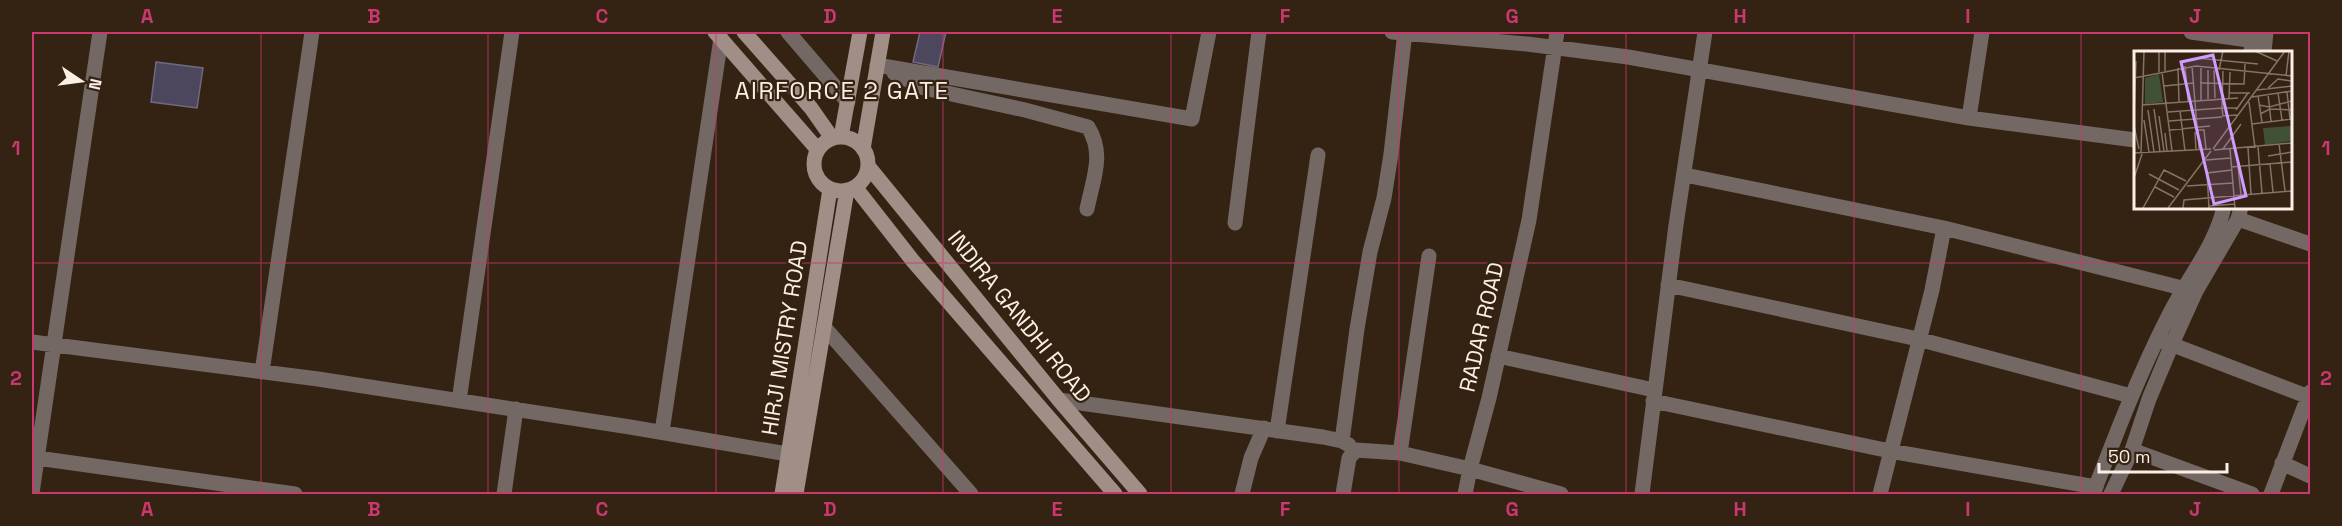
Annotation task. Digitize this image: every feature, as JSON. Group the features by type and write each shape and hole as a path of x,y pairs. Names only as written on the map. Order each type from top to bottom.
{"main road":[{"path":"744,32 837,138 858,143 863,149 868,166 866,174 851,188 830,189 817,176 815,158 818,150 837,138 848,102 860,32"},
{"path":"863,149 883,32"},
{"path":"718,35 818,150"},
{"name":"INDIRA GANDHI ROAD","path":"868,166 1059,400 1140,495"},
{"name":"INDIRA GANDHI ROAD","path":"851,188 1115,495"},
{"name":"HIRJI MISTRY ROAD","path":"782,495 795,455 824,327 851,188"},
{"name":"HIRJI MISTRY ROAD","path":"796,495 795,455 830,189"}],"street":[{"path":"32,493 100,32"},
{"path":"262,372 312,32"},
{"path":"459,400 512,32"},
{"path":"788,32 848,102"},
{"path":"878,65 1192,119 1209,32"},
{"path":"1235,223 1259,32"},
{"path":"1342,441 1370,252 1384,198 1392,154 1401,32 1636,58 1969,118 2134,140"},
{"name":"RADAR ROAD","path":"1465,495 1529,220 1557,32"},
{"path":"1642,495 1668,285 1705,32"},
{"path":"1969,118 1982,32"},
{"path":"2191,32 2259,42"},
{"path":"662,432 718,35"},
{"path":"878,65 924,88 1025,110 1088,127 1098,151 1086,209"},
{"path":"1242,495 1251,458 1271,430 1318,155"},
{"path":"1685,175 1944,228 2182,288"},
{"path":"1498,356 1653,396 1890,451 2094,490 2131,396 2157,339 2182,288 2213,239 2224,208"},
{"path":"2111,495 2132,450 2149,399 2196,291 2239,213 2310,244"},
{"path":"1880,495 1932,290 1944,228"},
{"path":"1400,453 1429,256"},
{"path":"1668,285 1918,339 2131,396"},
{"path":"824,327 971,495"},
{"path":"2157,339 2310,394 2271,495"},
{"path":"32,342 459,400 795,455"},
{"path":"1059,400 1342,441 1356,450 1400,453 1470,469 1540,492 1561,495"},
{"path":"504,495 516,409"},
{"path":"1342,495 1348,458 1356,450"},
{"path":"2132,450 2252,495"},
{"path":"37,458 295,495"},
{"path":"2282,464 2310,476"}],"building":[{"path":"920,32 946,32 938,67 913,62"},
{"path":"156,62 203,68 197,108 151,102"}],"district":[{"name":"AIRFORCE 2 GATE","path":"842,91"}]}
